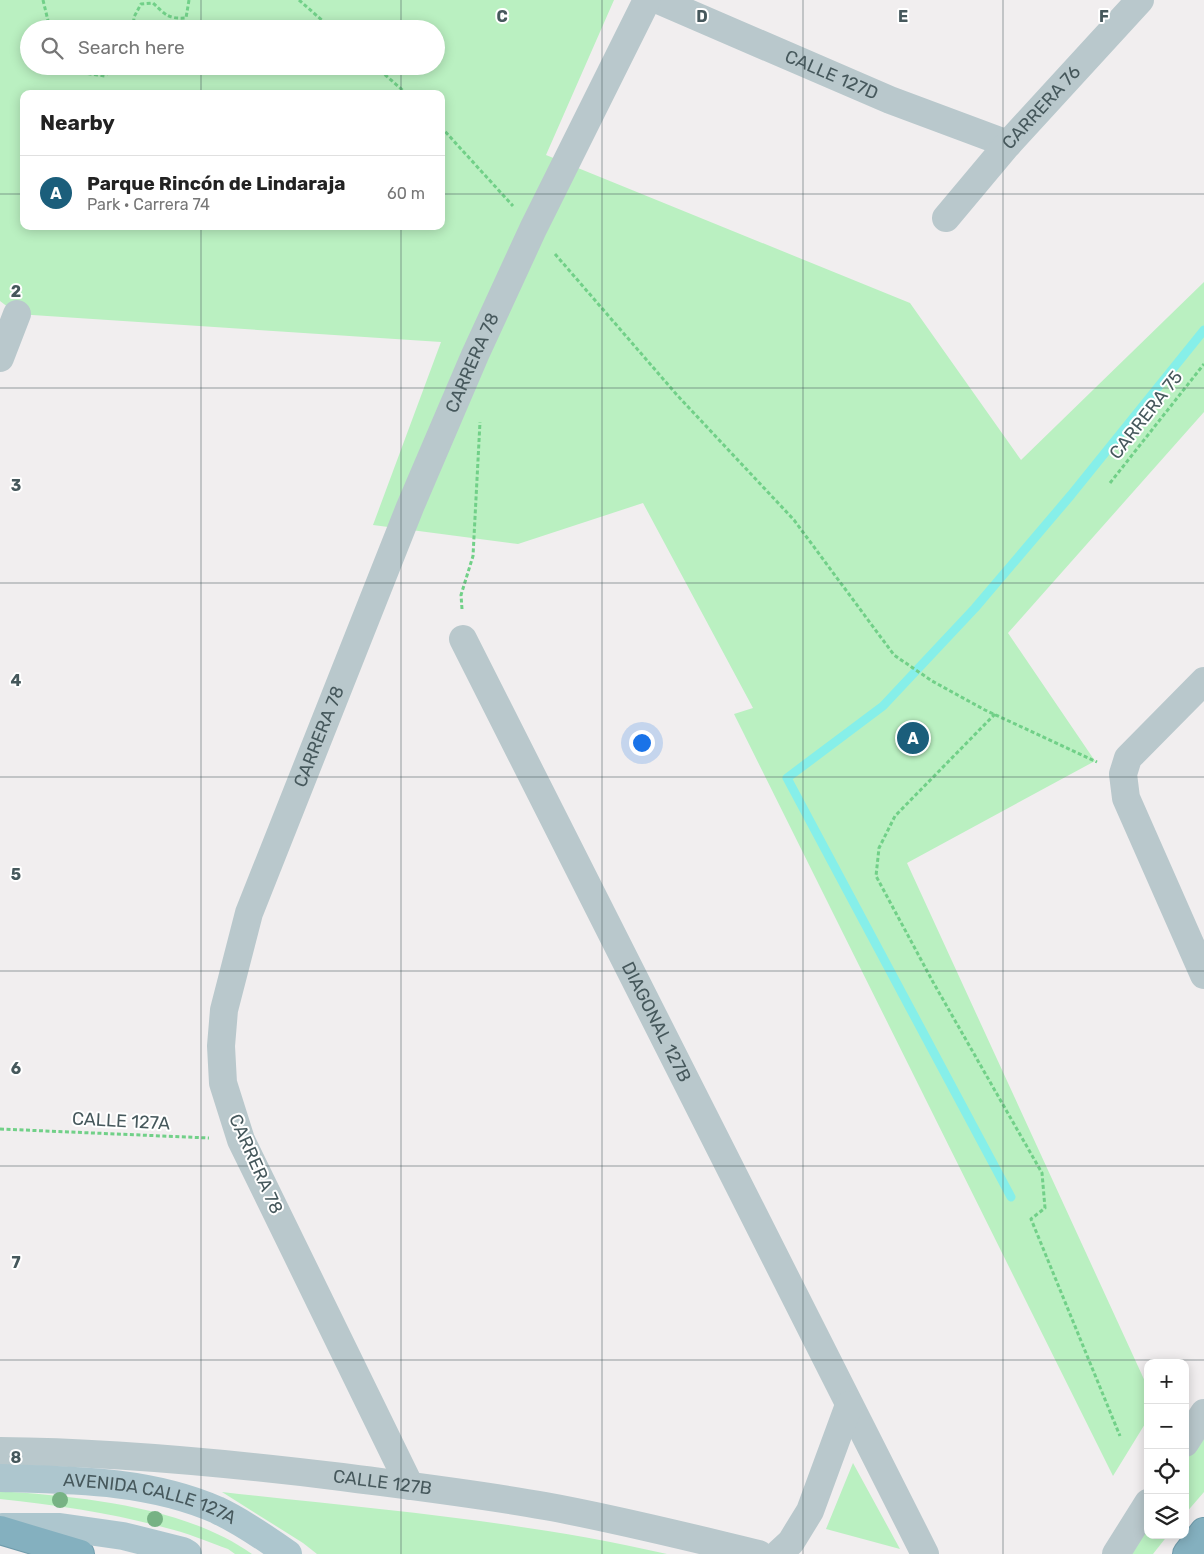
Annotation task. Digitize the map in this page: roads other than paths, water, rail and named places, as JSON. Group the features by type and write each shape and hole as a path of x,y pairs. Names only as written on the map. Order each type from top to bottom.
{"highway":[{"path":"0,1529 80,1554"},
{"path":"1187,1554 1204,1532"}],"main road":[{"name":"AVENIDA CALLE 127A","path":"0,1478 114,1484 164,1492 217,1510 288,1554"},
{"path":"0,1529 60,1527 123,1536 183,1551 188,1554"}],"street":[{"name":"CARRERA 78","path":"410,1486 241,1140 223,1083 221,1046 224,1010 249,913 410,507 475,355 533,229 646,0"},
{"name":"CALLE 127D","path":"658,0 890,100 1008,144"},
{"name":"CARRERA 76","path":"946,218 1008,144 1140,0"},
{"path":"0,358 17,314"},
{"name":"DIAGONAL 127B","path":"463,639 924,1554"},
{"path":"1204,680 1128,758 1123,774 1126,798 1204,975"},
{"path":"778,1554 791,1542 810,1512 849,1404"},
{"path":"1189,1437 1204,1413"},
{"name":"CALLE 127B","path":"0,1452 112,1454 186,1460 410,1486 545,1506 660,1530 759,1554"},
{"path":"1116,1554 1144,1509"}],"waterway":[{"path":"1011,1197 787,778 883,706 975,608 1071,495 1204,330"}],"place":[{"name":"Parque Rincón de Lindaraja","path":"913,738"}]}
